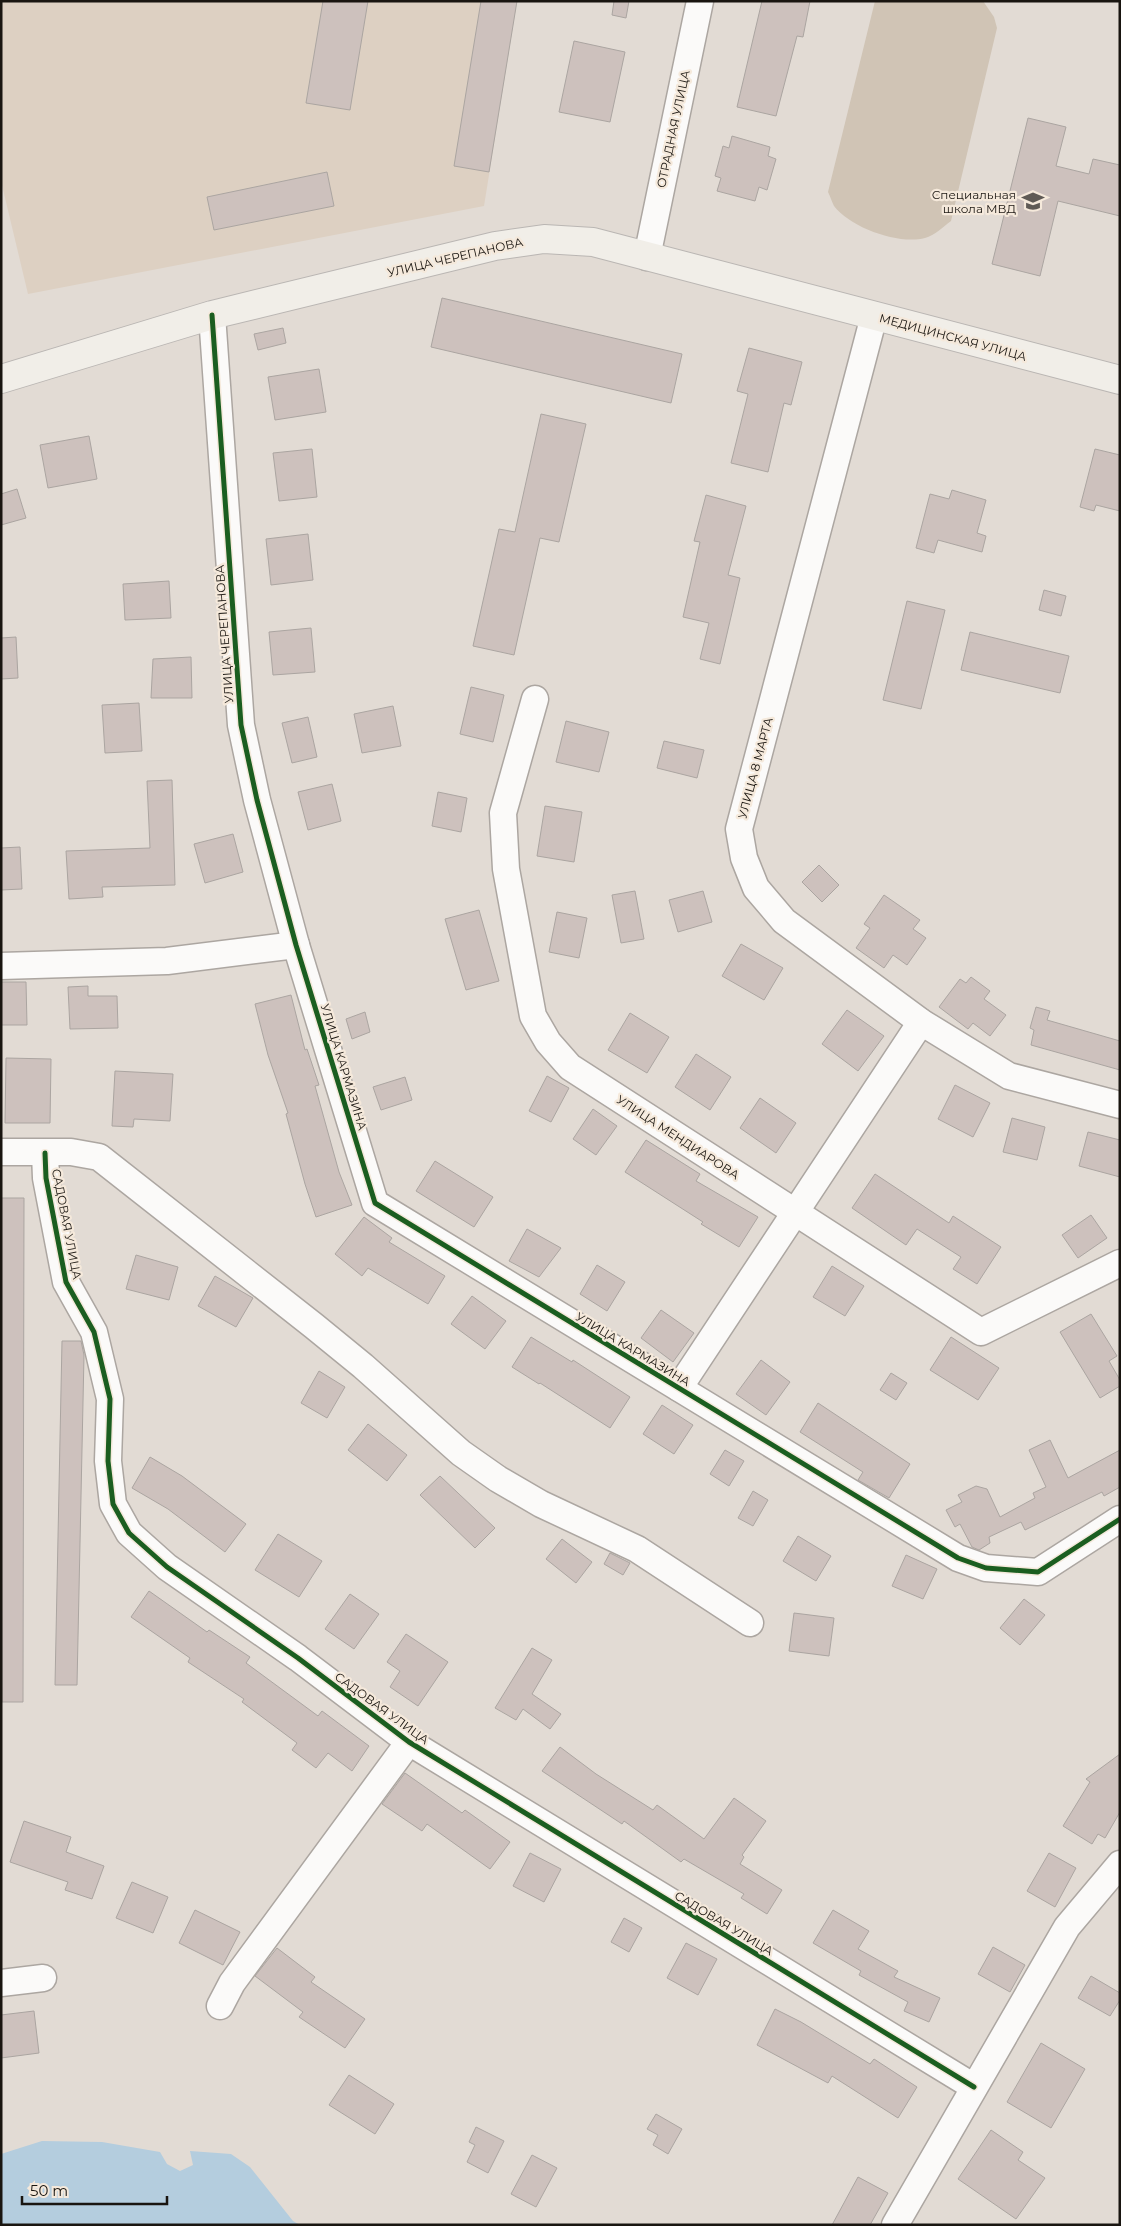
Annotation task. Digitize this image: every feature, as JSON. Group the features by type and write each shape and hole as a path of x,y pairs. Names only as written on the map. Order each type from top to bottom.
{"main road":[{"name":"УЛИЦА ЧЕРЕПАНОВА","path":"1,379 212,315 520,240 567,239 593,242 786,293"},
{"name":"МЕДИЦИНСКАЯ УЛИЦА","path":"786,293 1120,380"}],"street":[{"name":"ОТРАДНАЯ УЛИЦА","path":"647,257 700,1"},
{"name":"УЛИЦА ЧЕРЕПАНОВА","path":"212,315 241,725 257,800 296,945"},
{"name":"УЛИЦА 8 МАРТА","path":"874,316 739,829 744,858 756,888 784,921 921,1022 1010,1076 1120,1105"},
{"name":"УЛИЦА МЕНДИАРОВА","path":"535,699 503,813 506,869 533,1016 548,1042 570,1067 981,1332 1120,1263"},
{"path":"1,966 167,961 296,945"},
{"name":"УЛИЦА КАРМАЗИНА","path":"296,945 375,1203 958,1558 986,1568 1038,1572 1120,1519"},
{"path":"679,1388 921,1022"},
{"path":"1,1152 71,1152 98,1158 314,1326 363,1366 461,1453 498,1479 541,1504 637,1549 750,1623"},
{"name":"САДОВАЯ УЛИЦА","path":"45,1153 46,1178 66,1282 94,1332 110,1399 108,1461 113,1504 129,1533 167,1567 298,1658 409,1742 974,2087"},
{"path":"220,2006 232,1983 409,1742"},
{"path":"895,2225 1067,1927 1120,1864"},
{"path":"1,1983 43,1978"}],"shaded area":[{"path":"1,1 517,1 484,206 28,294 1,181"},
{"path":"875,1 983,1 994,17 997,28 951,221 936,233 925,238 914,240 889,237 863,228 842,214 834,206 828,192"}],"water":[{"path":"42,2141 102,2142 160,2152 167,2164 180,2171 193,2165 190,2151 231,2154 250,2167 293,2221 300,2225 1,2225 1,2154"}],"building":[{"path":"323,1 368,1 350,110 306,103"},
{"path":"481,1 517,1 489,172 454,166"},
{"path":"614,1 629,1 626,18 612,15"},
{"path":"762,1 810,1 803,37 797,36 776,116 737,107"},
{"path":"574,41 625,52 610,122 559,112"},
{"name":"Специальная школа МВД","path":"1028,118 1066,127 1056,166 1089,174 1093,159 1120,165 1120,216 1058,201 1040,276 992,264"},
{"path":"732,136 770,147 768,156 776,159 767,190 759,187 755,201 717,191 721,178 715,176 723,146 729,148"},
{"path":"327,172 334,206 214,230 207,197"},
{"path":"442,298 682,354 671,403 431,347"},
{"path":"283,328 286,343 258,350 254,334"},
{"path":"749,348 802,362 791,405 784,403 768,472 731,463 748,394 737,391"},
{"path":"319,369 326,412 275,420 268,377"},
{"path":"541,414 586,424 559,542 540,538 514,655 473,646 499,529 515,532"},
{"path":"89,436 97,479 48,488 40,445"},
{"path":"312,449 317,497 279,501 273,453"},
{"path":"1095,449 1120,455 1120,511 1096,505 1094,511 1080,507"},
{"path":"17,489 26,518 1,525 1,494"},
{"path":"952,490 986,500 977,533 986,536 982,552 938,540 934,553 916,548 930,494 949,499"},
{"path":"706,495 746,506 728,575 740,578 720,664 700,659 709,623 683,617 700,542 694,541"},
{"path":"308,534 313,580 271,585 266,539"},
{"path":"169,581 171,618 125,620 123,584"},
{"path":"1044,590 1066,596 1061,616 1039,610"},
{"path":"907,601 945,610 921,709 883,700"},
{"path":"311,628 315,672 273,675 269,632"},
{"path":"970,632 1069,656 1060,693 961,670"},
{"path":"16,637 18,678 1,679 1,638"},
{"path":"191,657 192,698 151,698 153,659"},
{"path":"471,687 504,695 493,742 460,734"},
{"path":"139,703 142,751 105,753 102,705"},
{"path":"393,706 401,746 362,753 354,714"},
{"path":"308,717 317,757 292,763 282,723"},
{"path":"566,721 609,732 599,772 556,762"},
{"path":"664,741 704,750 697,778 657,768"},
{"path":"172,780 175,885 102,887 103,897 69,899 66,851 150,848 147,781"},
{"path":"332,784 341,821 308,830 298,792"},
{"path":"438,792 467,798 461,832 432,826"},
{"path":"545,806 582,812 574,862 537,856"},
{"path":"233,834 243,872 205,883 194,844"},
{"path":"20,847 22,889 1,890 1,848"},
{"path":"819,865 839,885 822,902 802,882"},
{"path":"635,891 644,939 621,943 612,895"},
{"path":"703,891 712,922 678,932 669,900"},
{"path":"884,895 920,920 913,929 926,938 907,965 893,955 884,968 856,948 870,928 864,924"},
{"path":"479,910 499,981 466,990 445,919"},
{"path":"557,912 587,918 579,958 549,952"},
{"path":"741,944 783,968 764,1000 722,976"},
{"path":"971,977 990,991 984,999 1006,1015 990,1036 973,1023 968,1029 939,1007 960,979 966,983"},
{"path":"1,982 26,982 27,1025 1,1025"},
{"path":"88,986 88,996 117,996 118,1028 70,1029 68,987"},
{"path":"291,995 305,1050 307,1049 319,1085 315,1086 339,1172 352,1205 316,1217 286,1114 288,1113 268,1055 255,1004"},
{"path":"1036,1007 1050,1011 1047,1020 1120,1041 1120,1070 1031,1045 1034,1030 1030,1028"},
{"path":"847,1010 884,1036 858,1071 822,1044"},
{"path":"365,1012 370,1032 352,1039 346,1019"},
{"path":"630,1013 669,1037 647,1073 608,1050"},
{"path":"696,1054 731,1077 710,1110 675,1087"},
{"path":"6,1058 51,1059 50,1123 5,1123"},
{"path":"115,1071 173,1074 170,1121 134,1119 133,1127 112,1126"},
{"path":"547,1076 569,1088 551,1122 529,1111"},
{"path":"405,1077 412,1100 381,1110 373,1087"},
{"path":"955,1085 990,1103 973,1137 938,1119"},
{"path":"760,1098 796,1123 776,1153 740,1128"},
{"path":"593,1109 617,1126 596,1155 573,1139"},
{"path":"1012,1118 1045,1127 1037,1160 1003,1152"},
{"path":"1088,1132 1120,1140 1120,1177 1079,1166"},
{"path":"646,1140 700,1174 696,1181 758,1217 739,1247 701,1224 703,1222 625,1172"},
{"path":"435,1161 493,1197 474,1227 416,1191"},
{"path":"875,1174 949,1223 953,1216 1001,1247 977,1284 953,1269 961,1257 917,1229 906,1245 852,1208"},
{"path":"1,1198 24,1198 23,1702 2,1702"},
{"path":"1091,1215 1107,1238 1078,1258 1062,1235"},
{"path":"364,1217 392,1238 389,1242 445,1276 428,1304 368,1268 362,1276 335,1254"},
{"path":"527,1229 561,1248 539,1277 509,1261"},
{"path":"136,1255 178,1267 169,1300 126,1289"},
{"path":"597,1265 625,1282 607,1311 580,1294"},
{"path":"832,1266 864,1286 845,1316 813,1297"},
{"path":"215,1276 253,1298 236,1327 198,1306"},
{"path":"472,1296 506,1321 485,1349 451,1324"},
{"path":"661,1310 694,1333 673,1362 641,1338"},
{"path":"1091,1314 1117,1356 1109,1361 1120,1380 1120,1386 1100,1398 1060,1332"},
{"path":"531,1337 572,1362 573,1360 630,1397 610,1428 512,1367"},
{"path":"951,1337 999,1368 978,1400 930,1370"},
{"path":"62,1341 81,1341 84,1355 77,1685 55,1685"},
{"path":"761,1360 790,1382 766,1415 736,1394"},
{"path":"319,1371 345,1387 327,1418 301,1403"},
{"path":"891,1373 907,1383 896,1400 880,1390"},
{"path":"818,1403 910,1464 889,1498 858,1480 863,1472 800,1432"},
{"path":"662,1405 693,1425 674,1454 643,1434"},
{"path":"368,1424 407,1455 387,1481 348,1450"},
{"path":"1050,1440 1068,1478 1120,1450 1120,1487 1104,1496 1102,1492 1025,1530 1021,1522 989,1537 990,1543 979,1550 972,1547 960,1524 955,1527 946,1510 962,1502 958,1495 976,1486 987,1489 1000,1517 1035,1498 1033,1493 1046,1487 1029,1450"},
{"path":"725,1450 744,1461 729,1486 710,1474"},
{"path":"150,1457 182,1476 246,1524 225,1552 168,1509 132,1488"},
{"path":"440,1476 495,1528 475,1548 420,1495"},
{"path":"753,1491 768,1500 753,1526 738,1518"},
{"path":"278,1534 322,1561 299,1597 255,1570"},
{"path":"798,1536 831,1556 816,1581 783,1561"},
{"path":"562,1539 592,1562 576,1583 546,1559"},
{"path":"610,1553 630,1563 623,1575 604,1564"},
{"path":"906,1555 937,1569 923,1599 892,1586"},
{"path":"149,1591 207,1632 209,1630 250,1657 246,1663 318,1716 322,1711 369,1746 352,1771 328,1753 316,1768 292,1750 297,1743 242,1702 244,1699 188,1662 190,1658 131,1617"},
{"path":"350,1594 379,1614 354,1649 325,1629"},
{"path":"1024,1599 1045,1615 1020,1645 1000,1628"},
{"path":"794,1613 834,1618 829,1656 789,1651"},
{"path":"406,1634 448,1662 418,1706 390,1687 400,1671 387,1662"},
{"path":"532,1648 552,1660 532,1694 561,1714 550,1729 523,1709 516,1720 495,1708"},
{"path":"560,1747 596,1774 653,1810 657,1805 704,1839 734,1798 766,1821 742,1855 744,1857 740,1864 782,1890 767,1914 741,1898 744,1894 684,1859 681,1862 624,1821 622,1824 542,1771"},
{"path":"1120,1754 1120,1812 1105,1838 1098,1834 1092,1844 1063,1826 1090,1782 1086,1779"},
{"path":"405,1773 462,1813 465,1810 510,1842 490,1869 427,1824 422,1831 382,1804"},
{"path":"24,1821 71,1837 66,1852 104,1866 92,1899 65,1890 68,1882 10,1862"},
{"path":"530,1853 561,1869 544,1902 513,1886"},
{"path":"1049,1853 1076,1868 1055,1907 1027,1891"},
{"path":"132,1882 168,1897 153,1933 116,1918"},
{"path":"195,1910 240,1932 223,1965 179,1943"},
{"path":"833,1910 869,1931 858,1949 898,1971 894,1977 940,1998 929,2022 904,2011 908,2002 859,1975 861,1971 813,1943"},
{"path":"624,1918 642,1928 629,1952 611,1942"},
{"path":"686,1943 717,1959 698,1995 667,1978"},
{"path":"993,1947 1025,1965 1010,1992 978,1974"},
{"path":"277,1948 315,1977 311,1982 365,2019 345,2048 299,2017 303,2012 255,1976"},
{"path":"1091,1976 1120,1993 1120,2000 1110,2016 1078,1998"},
{"path":"775,2009 801,2022 870,2064 874,2059 917,2087 898,2118 832,2076 828,2083 757,2045"},
{"path":"34,2011 39,2053 1,2058 1,2015"},
{"path":"1041,2043 1085,2069 1051,2128 1007,2102"},
{"path":"349,2075 394,2104 375,2134 329,2105"},
{"path":"656,2114 682,2129 668,2154 653,2145 658,2135 647,2129"},
{"path":"476,2127 504,2141 488,2173 467,2162 475,2145 469,2142"},
{"path":"991,2130 1023,2152 1018,2160 1045,2178 1016,2219 958,2179"},
{"path":"532,2155 557,2168 536,2207 511,2194"},
{"path":"858,2177 888,2193 870,2225 832,2225"}],"cycle path":[{"path":"212,315 241,725 257,800 296,945 375,1203 958,1558 986,1568 1038,1572 1120,1519"},
{"path":"45,1153 46,1178 66,1282 94,1332 110,1399 108,1461 113,1504 129,1533 167,1567 298,1658 409,1742 974,2087"}],"place":[{"name":"Специальная школа МВД","path":"1033,201"}]}
